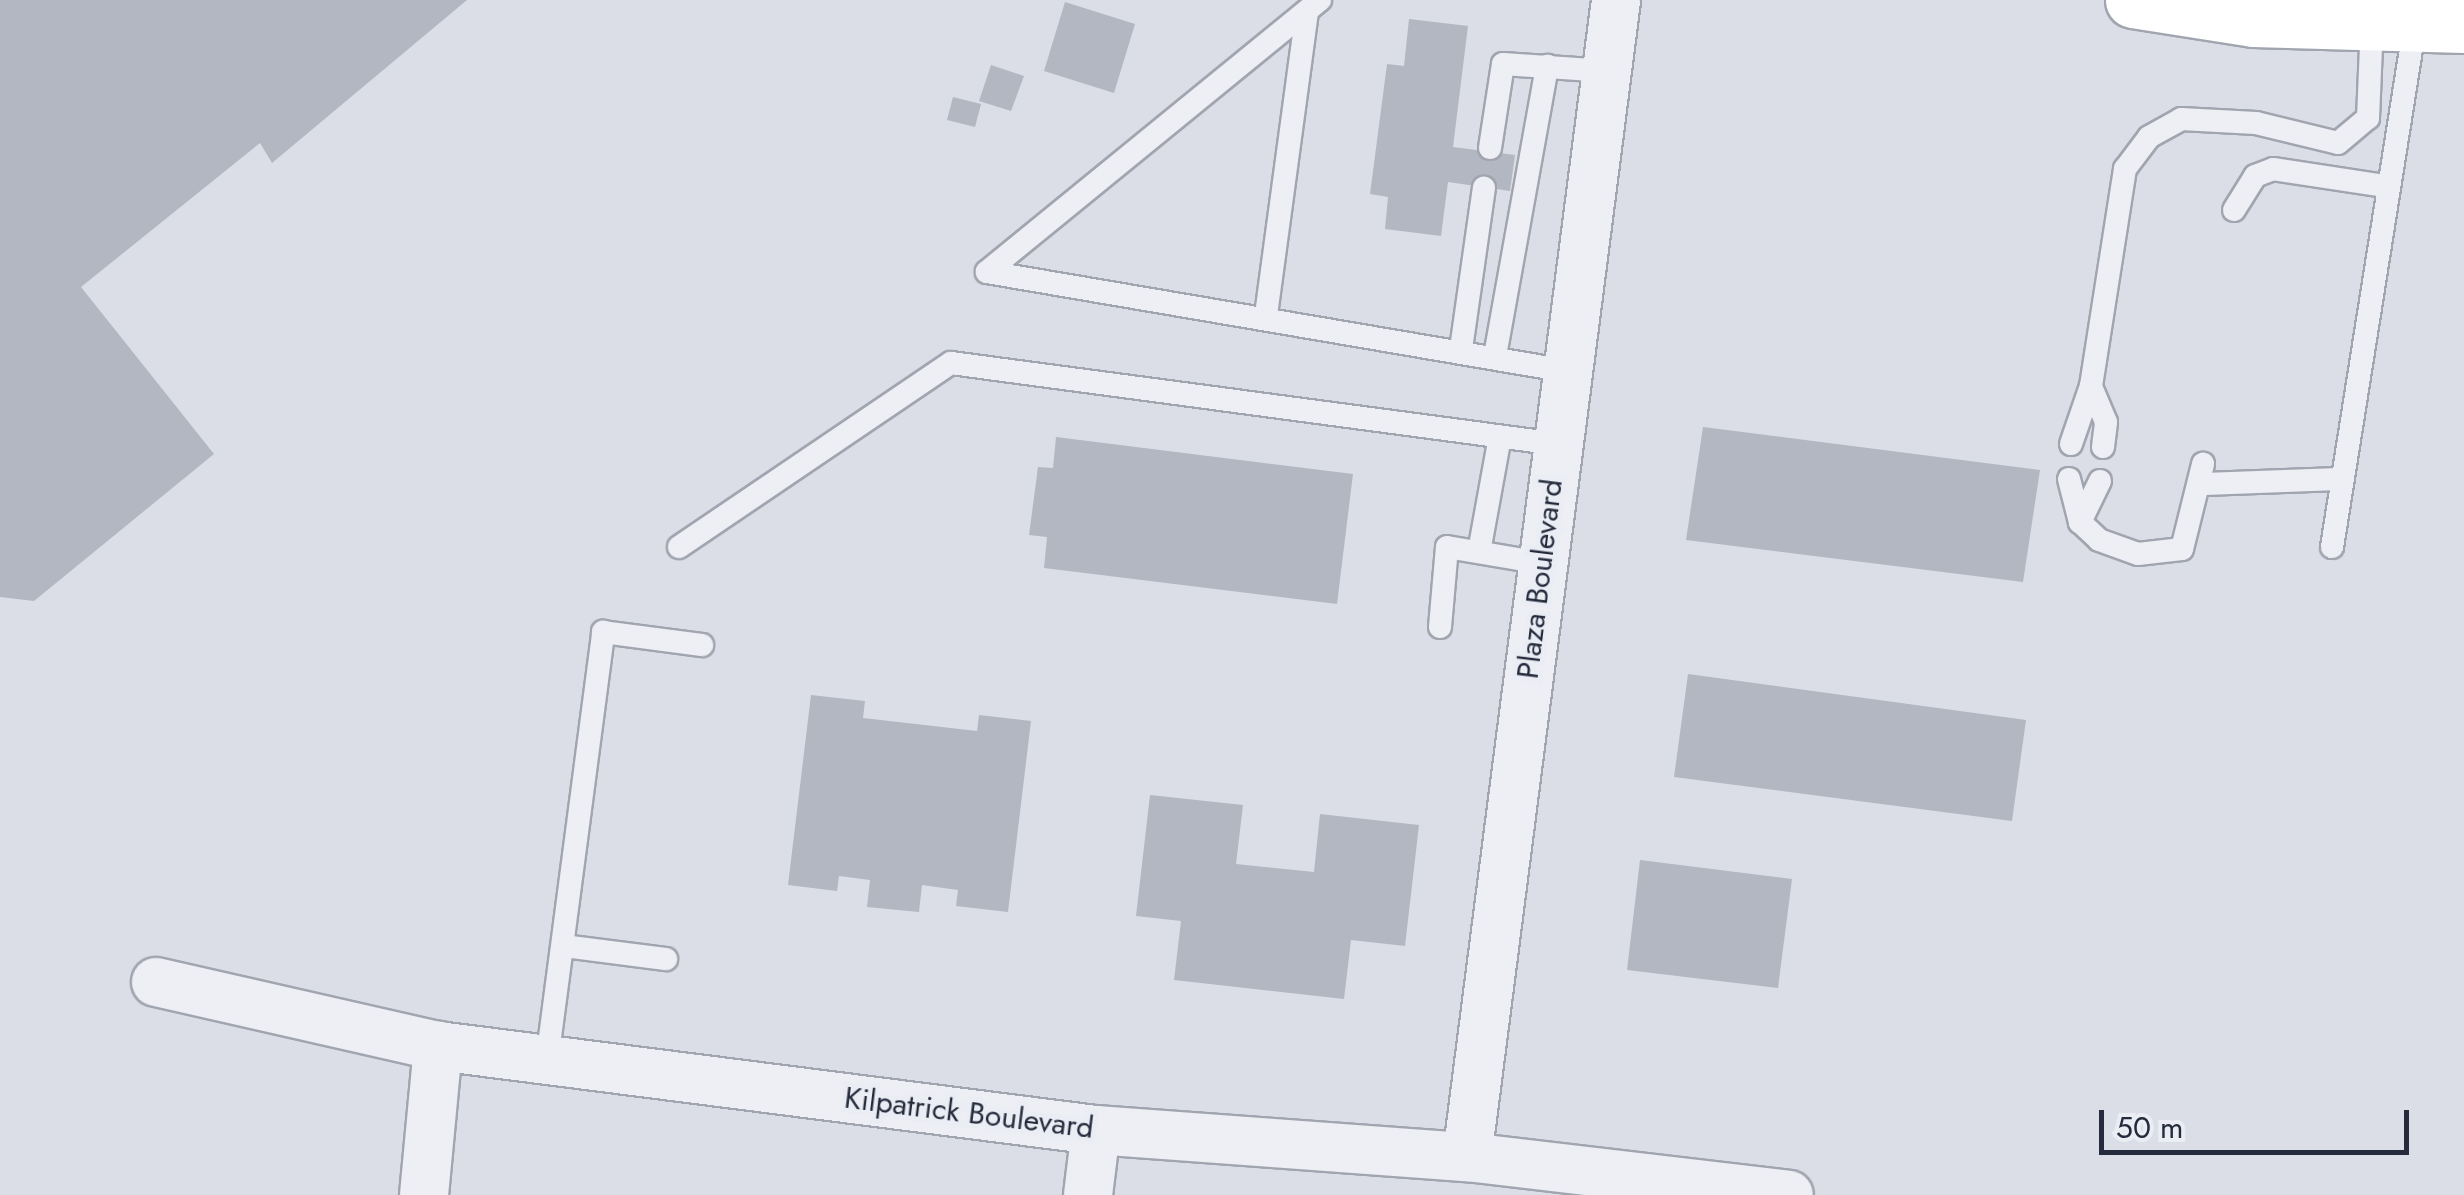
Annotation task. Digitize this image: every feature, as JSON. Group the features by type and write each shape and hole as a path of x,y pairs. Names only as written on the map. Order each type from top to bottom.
{"main road":[{"path":"2133,0 2417,23"}],"street":[{"name":"Plaza Boulevard","path":"1467,1158 1616,0"},
{"name":"Kilpatrick Boulevard","path":"156,982 438,1046 1096,1130 1467,1158 1789,1195"},
{"path":"424,1195 438,1046"},
{"path":"1088,1195 1096,1130"}],"lane":[{"path":"1266,316 1314,6"},
{"path":"1314,6 987,272 1461,349 1567,371"},
{"path":"2332,547 2386,186 2417,23"},
{"path":"2072,444 2091,386 2125,168 2149,138 2182,119 2256,123 2338,142 2368,118 2417,23"},
{"path":"1490,148 1503,64 1607,71"},
{"path":"1496,356 1547,66"},
{"path":"2234,210 2255,176 2273,169 2386,186"},
{"path":"1461,349 1484,188"},
{"path":"679,547 951,363 1558,444"},
{"path":"2091,386 2106,422 2103,446"},
{"path":"1479,552 1500,437"},
{"path":"2069,479 2080,522 2138,554 2182,549 2202,474 2342,479"},
{"path":"2080,522 2100,481"},
{"path":"1440,626 1447,547 1542,563"},
{"path":"547,1060 603,632 702,645"},
{"path":"564,946 666,959"}],"building":[{"path":"0,0 467,0 272,163 260,143 81,287 214,454 34,601 0,597"},
{"path":"1065,2 1135,24 1114,93 1044,71"},
{"path":"1409,19 1468,26 1453,147 1515,155 1510,191 1448,182 1441,236 1385,229 1388,197 1370,194 1387,64 1404,66"},
{"path":"991,65 1024,76 1011,111 979,101"},
{"path":"953,97 981,104 975,127 947,120"},
{"path":"1703,427 2040,470 2023,582 1686,540"},
{"path":"1056,437 1353,474 1337,604 1044,568 1047,537 1029,535 1038,467 1053,468"},
{"path":"1688,674 2026,720 2012,821 1674,777"},
{"path":"811,695 865,701 863,718 977,731 979,715 1031,721 1008,912 956,906 958,890 922,885 919,912 867,907 870,880 839,876 837,891 788,885"},
{"path":"1150,795 1243,805 1236,864 1314,872 1320,814 1419,825 1405,946 1351,940 1344,999 1174,980 1181,921 1136,916"},
{"path":"1640,860 1792,879 1778,988 1627,970"}]}
